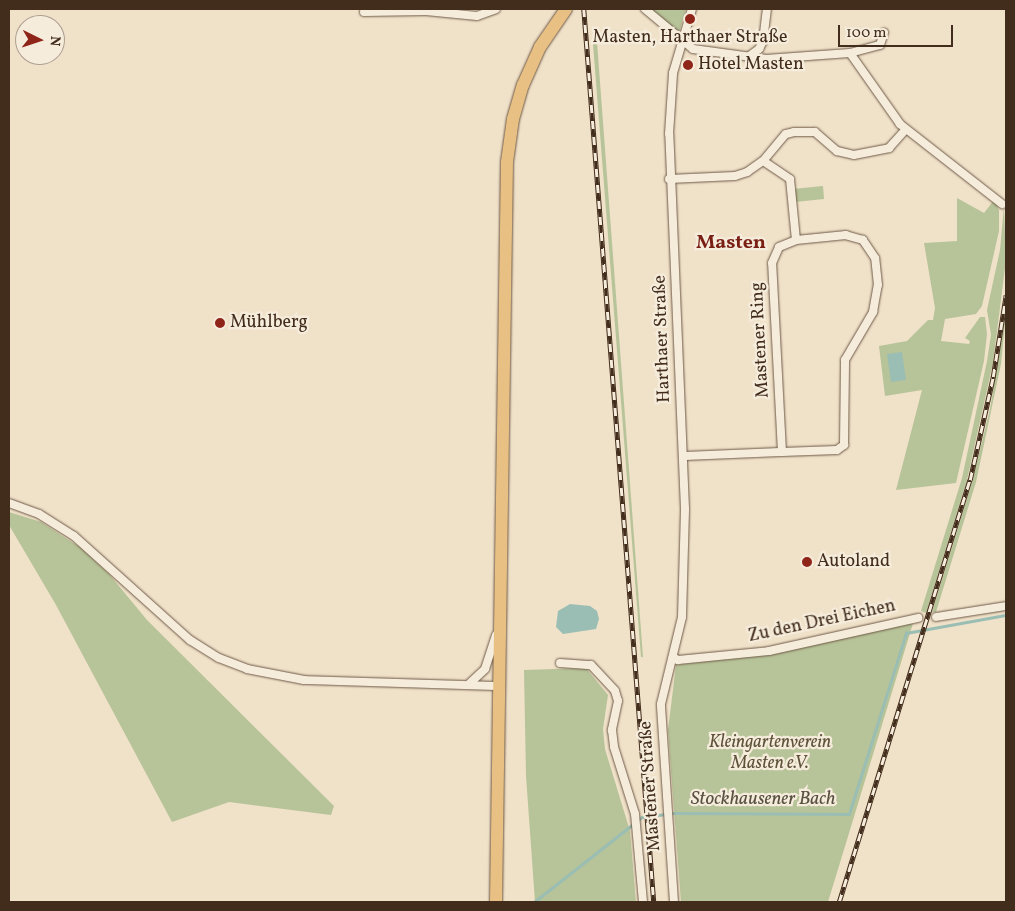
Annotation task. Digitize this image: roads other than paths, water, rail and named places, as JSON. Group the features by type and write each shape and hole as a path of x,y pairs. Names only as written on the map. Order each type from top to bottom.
{"main road":[{"path":"496,902 508,152 523,85 540,47 561,11"}],"street":[{"path":"364,12 426,11 477,16 496,9"},
{"path":"645,9 682,43 693,49 748,57 801,59 850,53 880,45 884,33"},
{"name":"Harthaer Straße","path":"669,669 684,598 682,456 669,179 671,91 692,9"},
{"path":"748,57 763,41 767,9"},
{"path":"850,53 895,119 1002,204"},
{"path":"669,179 735,176 763,160 786,134 794,132 816,132 837,152 854,155 889,148 906,129"},
{"path":"763,160 790,179 796,240"},
{"name":"Mastener Ring","path":"682,456 837,450 844,445 845,360 873,312 878,285 875,258 863,240 846,235 796,240 779,247 772,263 782,452"},
{"path":"9,503 39,514 74,536 190,640 240,666 291,679 499,686"},
{"path":"936,617 1006,606"},
{"path":"469,684 480,676 489,660 501,609"},
{"name":"Zu den Drei Eichen","path":"673,657 678,660 769,651 918,618"},
{"name":"Mastener Straße","path":"560,663 591,665 615,691 618,701 612,730 614,747 635,814 643,902"},
{"name":"Mastener Straße","path":"669,669 661,704 674,902"}],"water":[{"path":"902,352 906,380 891,382 887,354"},
{"path":"570,604 590,606 597,611 599,619 596,629 563,634 556,627 558,611"}],"waterway":[{"name":"Stockhausener Bach","path":"637,821 642,817 676,813 849,814 906,633 1006,615"},
{"name":"Stockhausener Bach","path":"534,902 633,824"}],"railway":[{"path":"584,9 654,902"},
{"path":"839,902 970,480 993,377 1006,295"}],"place":[{"name":"Masten, Harthaer Straße","path":"690,19"},
{"name":"Hotel Masten","path":"688,65"},
{"name":"Mühlberg","path":"220,323"},
{"name":"Autoland","path":"807,562"}],"district":[{"name":"Masten","path":"731,243"}],"park label":[{"name":"Kleingartenverein Masten e.V.","path":"770,754"}]}
